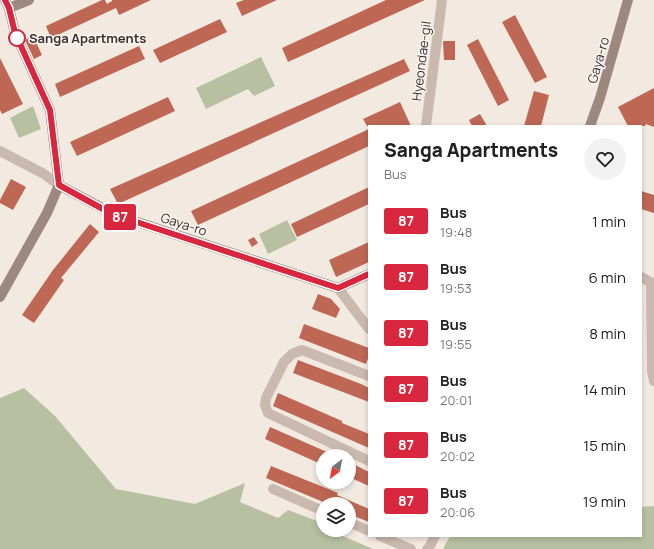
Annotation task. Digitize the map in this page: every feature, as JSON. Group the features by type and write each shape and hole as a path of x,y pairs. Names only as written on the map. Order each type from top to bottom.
{"street":[{"path":"0,296 47,213 59,185 50,110 15,33 7,4 29,0"},
{"name":"Hyeondae-gil","path":"426,125 442,0"},
{"name":"Gaya-ro","path":"590,125 600,98 628,0"},
{"name":"Gaya-ro","path":"0,151 44,174 59,185 112,214 338,288"},
{"path":"368,274 338,288 368,328"},
{"path":"642,278 653,283 652,371 654,381"},
{"path":"368,376 302,350 292,354 284,362 265,405 268,413 368,461"},
{"path":"273,489 316,508"},
{"path":"356,525 368,531"},
{"path":"382,537 411,549"},
{"path":"427,549 434,537"}],"green space":[{"path":"261,57 275,86 254,96 248,89 206,109 196,88"},
{"path":"33,106 41,129 19,138 10,118"},
{"path":"287,220 297,240 268,254 259,234"},
{"path":"24,388 55,416 116,489 195,504 245,483 240,502 278,518 288,510 316,521 316,537 345,537 373,549 0,549 0,398"},
{"path":"654,506 654,549 443,549 449,537 642,537 642,507"}],"building":[{"path":"102,0 105,0 107,4 112,0 151,0 119,15 116,8 51,38 46,26"},
{"path":"244,0 277,0 242,16 236,3"},
{"path":"386,0 425,0 288,62 282,48"},
{"path":"515,15 547,77 535,83 502,22"},
{"path":"220,19 227,32 160,63 153,50"},
{"path":"33,36 42,55 34,59 25,40"},
{"path":"478,39 509,100 498,106 467,45"},
{"path":"443,41 455,41 455,60 444,60"},
{"path":"139,46 145,59 60,97 55,84"},
{"path":"0,58 23,104 2,114 0,110"},
{"path":"404,59 410,71 118,204 110,189"},
{"path":"654,88 654,127 646,124 645,126 627,125 618,107"},
{"path":"534,91 549,95 541,125 524,125"},
{"path":"168,97 175,111 77,156 70,142"},
{"path":"400,102 411,125 367,126 363,119"},
{"path":"480,114 486,125 472,125 469,120"},
{"path":"368,129 368,146 198,225 191,211"},
{"path":"11,179 26,187 13,210 0,203 0,200"},
{"path":"368,187 368,204 297,237 291,224"},
{"path":"642,191 654,195 654,213 642,209"},
{"path":"90,224 99,232 61,278 64,280 34,323 22,315 53,270"},
{"path":"254,237 258,243 252,247 248,240"},
{"path":"368,242 368,262 336,277 329,260"},
{"path":"318,294 331,299 340,309 336,318 312,309"},
{"path":"304,324 368,348 368,359 366,364 299,338"},
{"path":"298,360 361,384 368,388 368,402 293,373"},
{"path":"278,393 368,434 368,448 273,406"},
{"path":"270,427 320,449 316,449 316,462 265,439"},
{"path":"271,466 316,484 316,489 328,489 338,493 337,495 342,497 316,497 316,499 266,478"},
{"path":"356,466 368,472 368,486 356,480"},
{"path":"356,503 368,509 368,522 356,517"}],"bus line":[{"name":"87","path":"5,0 9,8 15,33 50,110 59,185 112,214 338,288 368,274"}],"place":[{"name":"Sanga Apartments","path":"17,38"}]}
